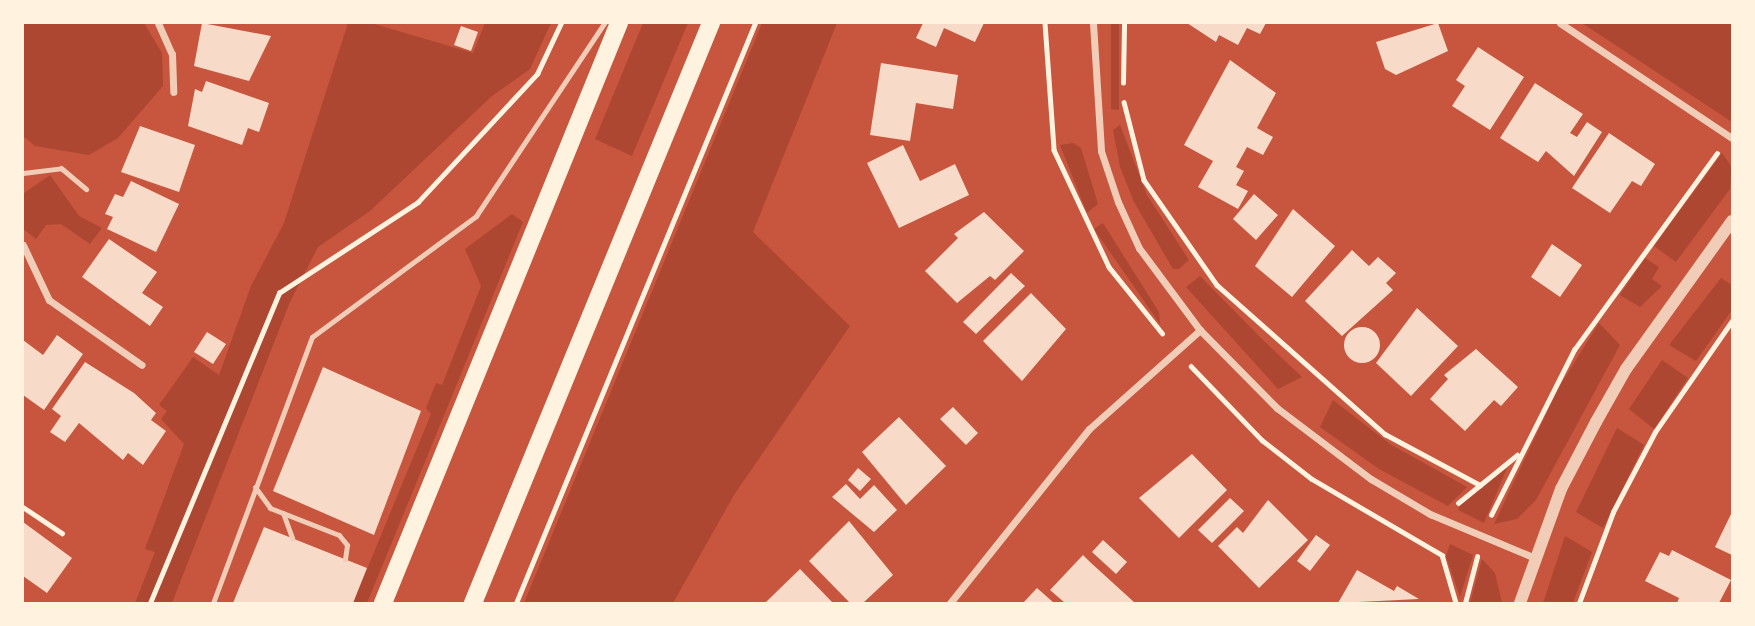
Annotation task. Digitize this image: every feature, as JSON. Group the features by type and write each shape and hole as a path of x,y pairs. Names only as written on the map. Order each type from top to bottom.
{"main road":[{"path":"383,603 619,23"},
{"path":"473,603 711,23"}],"street":[{"path":"158,23 172,54 173,92"},
{"path":"1093,23 1101,151 1118,202 1139,248 1200,330 1322,444 1451,523 1535,558"},
{"path":"1560,23 1731,137"},
{"path":"1520,603 1560,489 1626,369 1732,221"},
{"path":"24,249 50,300 142,365"},
{"path":"950,603 1089,429 1200,330"}],"lane":[{"path":"213,603 312,337 476,216 604,23"},
{"path":"24,169 61,168 86,189"},
{"path":"255,487 270,508 339,535 347,545 345,559"},
{"path":"283,513 292,538"}],"path":[{"path":"516,603 755,23"},
{"path":"1124,23 1128,135 1144,180 1192,255 1324,386 1385,434 1480,485"},
{"path":"1465,603 1484,538 1518,455 1574,350 1731,137"},
{"path":"1578,603 1613,512 1655,432 1732,321"},
{"path":"1442,555 1456,504 1518,455"},
{"path":"23,507 62,533"}],"shaded area":[{"path":"23,23 144,23 162,53 163,86 118,138 89,155 35,146 23,136"},
{"path":"348,23 371,23 473,53 485,23 551,23 530,69 492,96 370,211 318,247 290,302 172,603 135,603 155,552 145,549 184,444 161,419 167,411 159,405 193,357 219,375 251,286 284,223"},
{"path":"643,23 688,23 632,156 595,139"},
{"path":"762,23 837,23 753,232 850,326 734,495 673,603 524,603"},
{"path":"1111,23 1119,23 1119,110 1111,109"},
{"path":"1582,23 1732,23 1732,122"},
{"path":"1120,125 1147,195 1189,260 1179,269 1173,269 1134,202 1120,167 1113,130"},
{"path":"1073,143 1081,148 1098,204 1087,213 1060,145"},
{"path":"1722,153 1732,167 1730,189 1676,262 1654,246"},
{"path":"50,175 79,216 102,228 90,244 61,224 46,225 36,239 23,229 24,193"},
{"path":"512,214 523,222 443,418 367,603 353,603 431,414 426,408 436,383 442,385 481,286 465,249"},
{"path":"1103,223 1159,312 1160,324 1094,229"},
{"path":"1645,258 1659,267 1652,279 1662,286 1640,307 1620,295"},
{"path":"1200,276 1302,377 1278,389 1186,287"},
{"path":"1721,278 1732,285 1732,310 1696,361 1669,345"},
{"path":"1599,323 1620,345 1536,500 1517,519 1494,524 1559,387"},
{"path":"1662,360 1688,378 1654,429 1629,409"},
{"path":"1333,400 1390,444 1467,487 1448,506 1379,469 1320,427"},
{"path":"1617,428 1644,445 1603,528 1576,512"},
{"path":"1507,468 1484,523 1458,510 1461,504"},
{"path":"1565,536 1592,552 1573,603 1543,603"},
{"path":"1450,544 1473,555 1460,597 1446,556"},
{"path":"1482,559 1495,573 1502,603 1470,603"}],"building":[{"path":"202,23 271,36 249,81 194,66"},
{"path":"923,23 984,23 975,42 944,28 936,47 916,38"},
{"path":"1187,23 1266,23 1260,34 1247,28 1238,45 1219,35 1216,42"},
{"path":"1438,23 1448,51 1396,75 1385,69 1376,42"},
{"path":"461,26 478,32 471,51 454,45"},
{"path":"1478,47 1524,77 1490,130 1452,106 1465,86 1456,80"},
{"path":"1230,60 1276,93 1257,128 1273,137 1263,155 1247,147 1236,167 1244,171 1236,185 1248,191 1238,209 1198,187 1213,161 1184,145"},
{"path":"881,63 958,75 953,109 916,103 910,141 870,135"},
{"path":"206,81 269,103 259,132 248,128 242,145 188,126 195,89 202,92"},
{"path":"1535,83 1583,114 1570,133 1577,137 1587,122 1602,132 1574,176 1546,151 1538,162 1500,138"},
{"path":"140,126 195,145 179,192 121,172"},
{"path":"1609,133 1655,164 1641,186 1632,181 1610,213 1572,188"},
{"path":"903,145 920,181 955,164 969,195 899,228 867,163"},
{"path":"131,181 179,204 156,252 107,229 113,217 105,214 115,194 123,197"},
{"path":"1254,194 1278,215 1256,240 1233,219"},
{"path":"1293,209 1335,246 1292,297 1255,266"},
{"path":"984,212 1024,251 995,280 990,276 957,303 925,271 958,238 954,234"},
{"path":"109,239 157,272 142,293 163,307 150,326 82,277"},
{"path":"1552,244 1582,265 1560,297 1531,277"},
{"path":"1352,250 1369,266 1378,257 1396,273 1386,283 1393,290 1342,336 1305,301"},
{"path":"1011,273 1025,286 976,334 963,322"},
{"path":"1031,293 1066,329 1022,381 983,341"},
{"path":"1417,308 1458,346 1411,396 1376,363"},
{"path":"1362,327 1375,332 1380,345 1375,358 1362,363 1349,358 1344,345 1349,332"},
{"path":"207,332 226,344 213,364 194,352"},
{"path":"57,335 83,354 44,410 23,395 23,340 43,355"},
{"path":"1476,349 1518,387 1501,406 1494,400 1465,431 1430,399 1448,379 1444,375"},
{"path":"85,362 134,393 156,413 151,420 166,431 143,465 128,453 123,460 79,423 65,442 50,432 61,416 52,409"},
{"path":"323,367 421,411 374,535 273,491"},
{"path":"953,407 978,433 966,445 940,419"},
{"path":"899,417 946,466 906,505 862,452"},
{"path":"1192,454 1227,490 1179,538 1139,498"},
{"path":"858,468 871,479 860,491 848,480"},
{"path":"846,484 860,499 874,485 897,510 874,532 832,497"},
{"path":"1230,498 1244,511 1212,543 1198,530"},
{"path":"1268,500 1308,540 1259,588 1218,546 1237,527 1243,533"},
{"path":"1732,512 1732,555 1715,547"},
{"path":"849,521 893,575 863,603 850,603 809,561"},
{"path":"23,522 72,558 47,593 23,576"},
{"path":"264,527 367,568 353,603 233,603"},
{"path":"1316,535 1330,545 1310,571 1297,561"},
{"path":"1103,540 1127,562 1116,574 1092,552"},
{"path":"1672,550 1731,580 1719,603 1677,603 1679,598 1645,581 1660,552 1669,556"},
{"path":"1083,555 1135,603 1065,603 1050,590"},
{"path":"800,569 833,603 765,603"},
{"path":"1357,570 1394,591 1397,586 1419,599 1338,603"},
{"path":"1037,588 1054,603 1023,603"}]}
